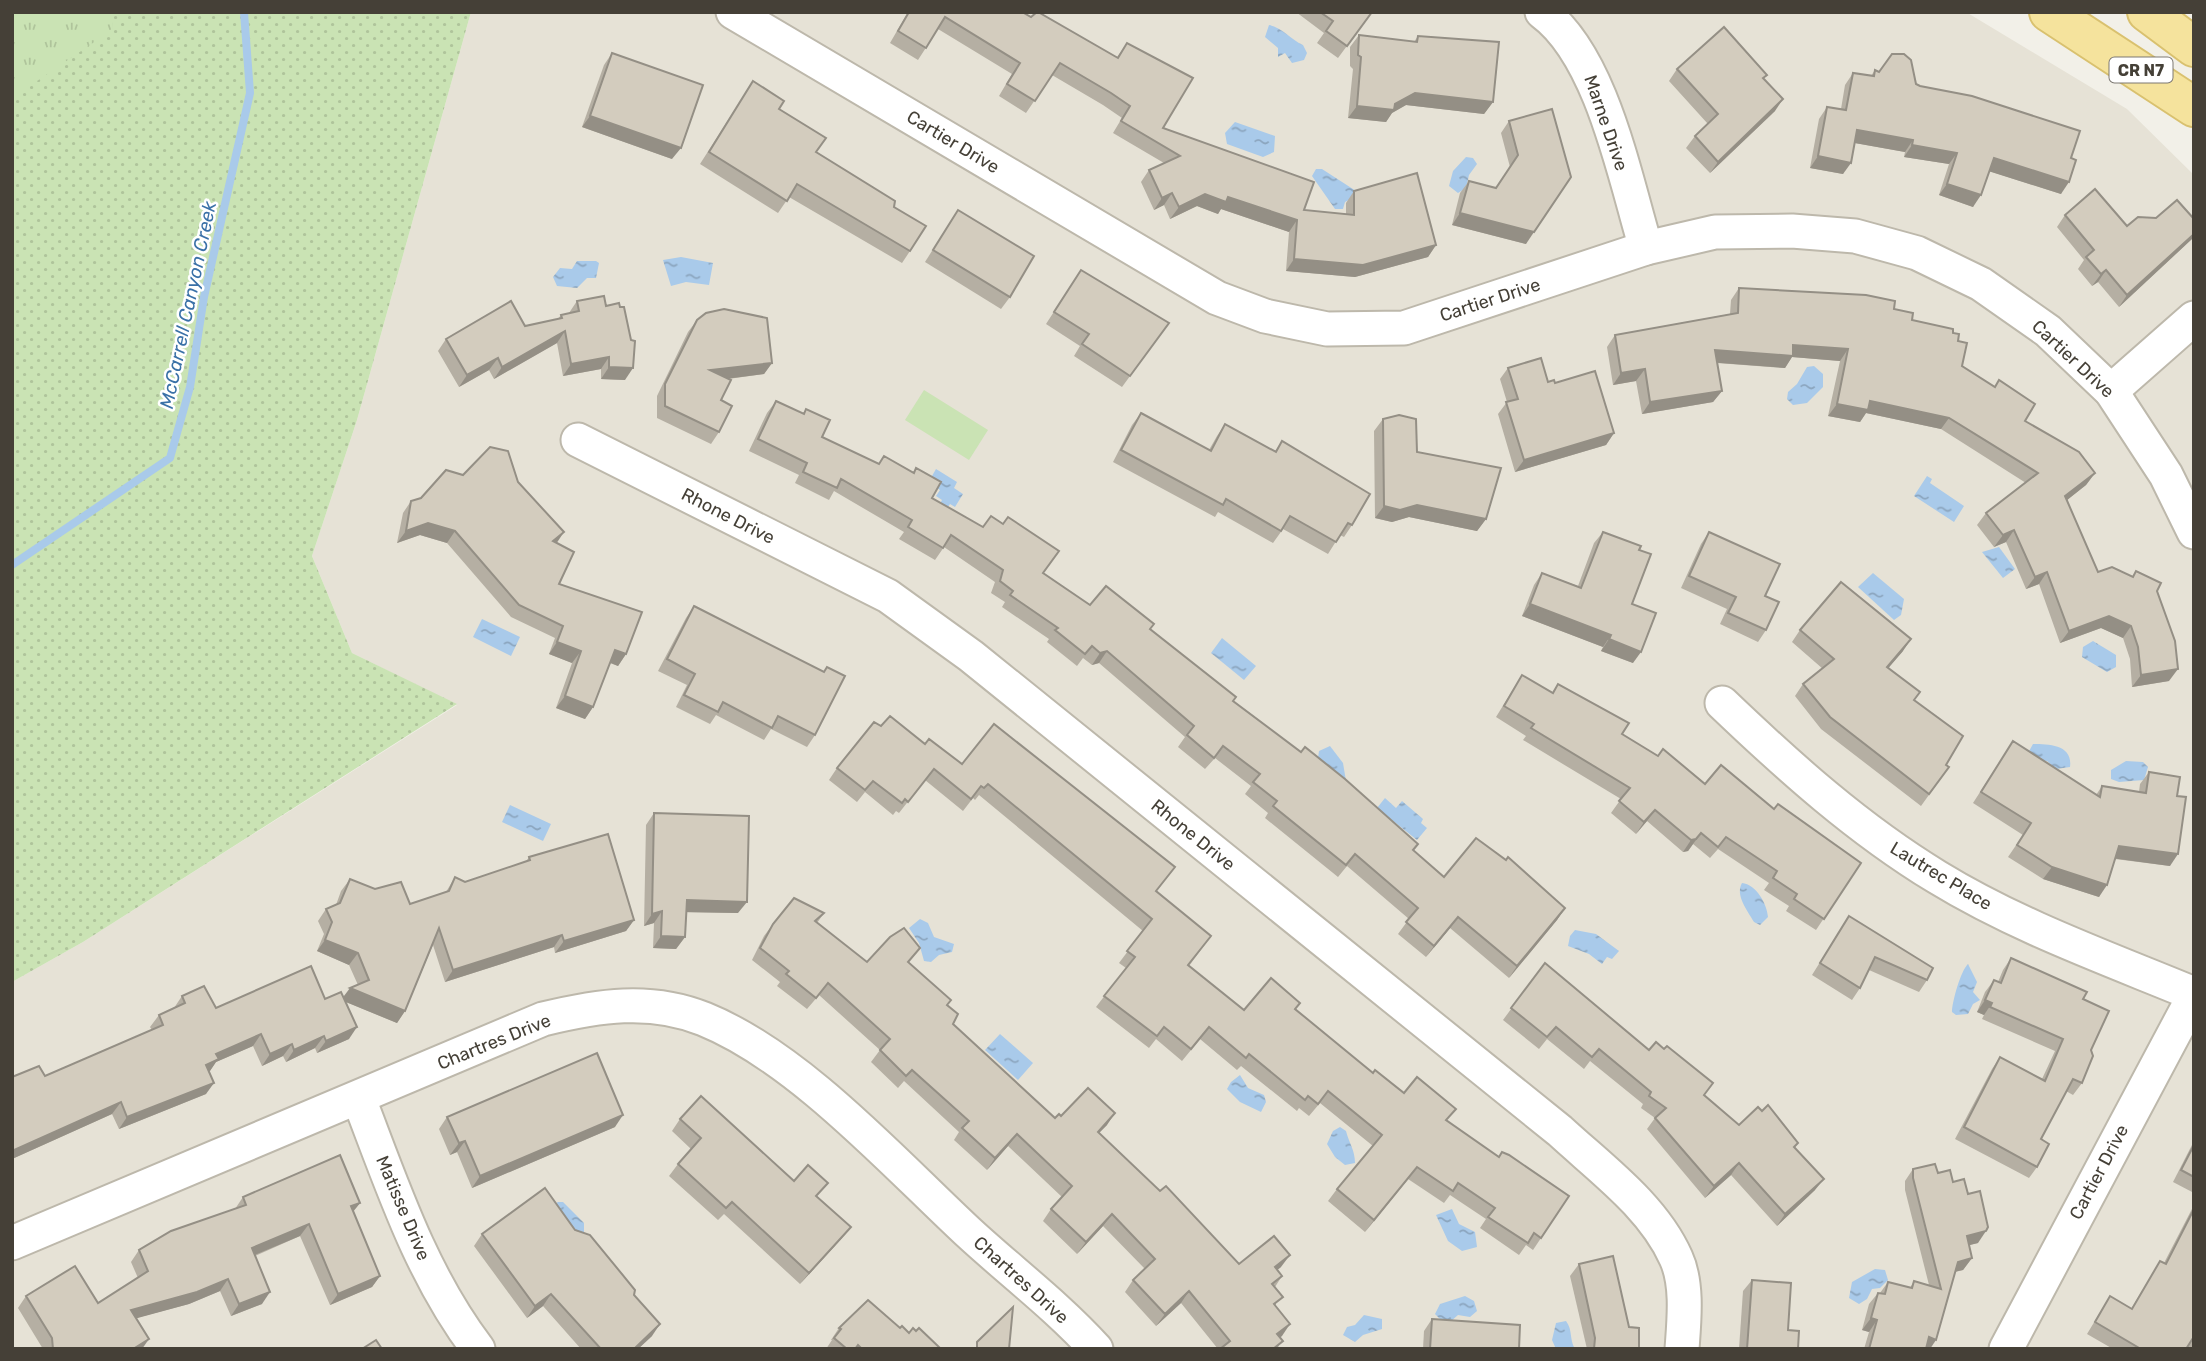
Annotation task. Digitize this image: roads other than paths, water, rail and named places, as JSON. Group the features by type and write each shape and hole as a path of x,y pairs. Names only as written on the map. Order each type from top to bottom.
{"main road":[{"name":"CR N7","path":"2049,12 2194,107"},
{"name":"CR N7","path":"2147,12 2194,47"}],"street":[{"name":"Cartier Drive","path":"733,12 1217,298 1265,316 1326,329 1404,328 1646,248 1715,232 1792,231 1855,236 1917,253 1981,284 2049,331 2111,391 2166,475 2194,532"},
{"name":"Marne Drive","path":"1542,12 1552,20 1585,63 1599,94 1646,248"},
{"path":"2111,391 2194,318"},
{"name":"Rhone Drive","path":"578,440 888,596 971,656 1560,1130 1629,1194 1658,1228 1677,1259 1685,1311 1682,1349"},
{"name":"Lautrec Place","path":"1722,703 1788,766 1872,834 1937,877 2015,919 2194,995"},
{"name":"Cartier Drive","path":"2006,1349 2194,995"},
{"name":"Chartres Drive","path":"12,1243 359,1099 543,1019 598,1006 655,1006 704,1019 750,1044 820,1094 1096,1349"},
{"name":"Matisse Drive","path":"359,1099 417,1250 462,1328 478,1349"}],"water":[{"path":"1269,25 1303,45 1307,53 1304,60 1292,63 1285,53 1278,57 1278,48 1265,37"},
{"path":"1235,122 1275,136 1274,152 1263,157 1227,144 1225,133"},
{"path":"1466,157 1473,158 1477,164 1469,175 1466,188 1458,193 1449,186 1453,171"},
{"path":"1316,169 1322,169 1356,191 1354,197 1345,202 1343,209 1335,209 1312,176"},
{"path":"681,257 713,263 709,285 686,282 671,286 663,260"},
{"path":"577,261 599,263 596,278 587,278 577,288 557,286 553,277 560,268 572,269"},
{"path":"1814,366 1823,374 1823,387 1807,403 1793,405 1787,399 1788,392 1797,384 1807,367"},
{"path":"936,469 957,482 954,488 963,494 955,507 950,504 944,513 937,509 942,500 936,496 940,490 928,483"},
{"path":"1927,476 1932,479 1930,483 1964,506 1954,522 1914,496"},
{"path":"1999,547 2015,569 2003,578 1982,552"},
{"path":"1873,573 1904,599 1901,615 1894,620 1858,587"},
{"path":"482,619 520,637 511,656 473,637"},
{"path":"1222,638 1256,666 1244,680 1211,653"},
{"path":"2093,641 2116,655 2116,667 2107,672 2082,657 2083,647"},
{"path":"2033,744 2053,745 2064,750 2068,754 2070,767 2056,769 2047,761 2033,760 2028,753"},
{"path":"1330,746 1343,763 1346,781 1318,758 1319,751"},
{"path":"2126,761 2143,762 2148,767 2144,780 2119,782 2111,779 2111,770"},
{"path":"1385,798 1396,808 1402,801 1423,819 1421,823 1427,828 1417,840 1377,808"},
{"path":"510,805 551,824 543,841 502,822"},
{"path":"1742,883 1756,891 1765,906 1768,917 1760,925 1754,922 1743,903 1740,892"},
{"path":"920,919 928,923 934,937 954,944 952,952 939,955 931,962 924,961 919,943 909,928"},
{"path":"1575,930 1596,934 1619,951 1612,959 1607,957 1602,964 1589,954 1568,946 1570,936"},
{"path":"1968,964 1977,982 1973,992 1980,1000 1973,1004 1968,1014 1956,1015 1952,1012 1954,1001 1960,979"},
{"path":"1000,1034 1033,1063 1018,1080 985,1050"},
{"path":"1240,1075 1248,1088 1264,1095 1266,1102 1261,1112 1240,1102 1227,1089"},
{"path":"1340,1127 1346,1131 1355,1163 1345,1165 1335,1157 1327,1144 1333,1131"},
{"path":"563,1202 584,1223 584,1236 546,1209"},
{"path":"1452,1209 1459,1224 1475,1232 1477,1247 1462,1251 1448,1241 1436,1215"},
{"path":"1875,1269 1885,1270 1888,1280 1880,1288 1872,1289 1867,1299 1859,1304 1849,1298 1852,1282"},
{"path":"1465,1296 1474,1301 1477,1311 1470,1317 1458,1315 1450,1322 1443,1322 1435,1314 1440,1304"},
{"path":"1364,1315 1382,1319 1382,1329 1363,1335 1355,1342 1343,1335 1347,1327 1355,1325"},
{"path":"1566,1321 1575,1349 1556,1349 1552,1340 1556,1323"}],"waterway":[{"name":"McCarrell Canyon Creek","path":"12,565 170,458 190,387 204,297 250,93 244,12"}]}
